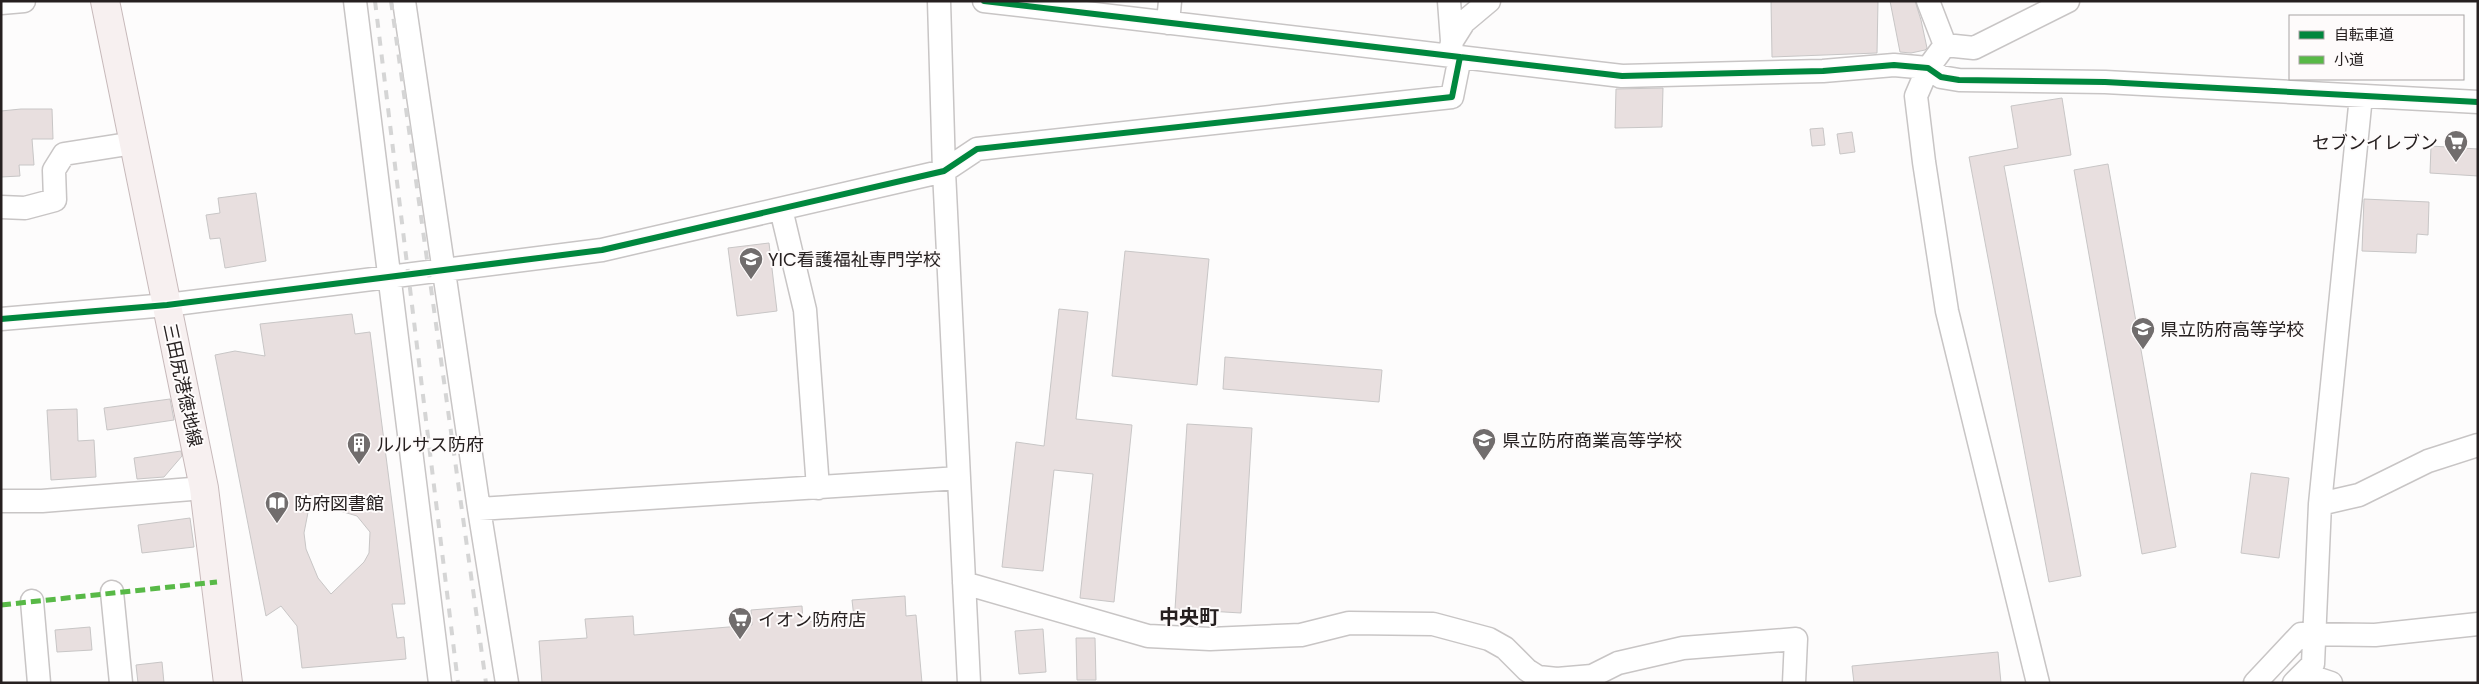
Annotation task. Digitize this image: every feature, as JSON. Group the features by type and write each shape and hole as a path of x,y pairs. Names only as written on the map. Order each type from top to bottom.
{"main road":[{"name":"三田尻港徳地線","path":"105,1 204,488 228,683"}],"street":[{"path":"1,3 24,1"},
{"path":"356,1 440,683"},
{"path":"404,1 479,509 507,683"},
{"path":"939,1 944,171 969,683"},
{"path":"984,1 1168,23 1454,51 1631,76 1823,71 1894,66 1928,68 1941,77 1959,80 2105,82 2478,102"},
{"path":"1168,23 1170,1"},
{"path":"1,319 167,306 389,275 444,271 602,250 944,171 977,149 1452,97 1454,51 1448,1"},
{"path":"1454,51 1464,22 1489,1"},
{"path":"1928,1 1944,45"},
{"path":"1944,45 1974,48 2068,1"},
{"path":"1944,45 1928,68 1916,96 1924,162 1947,311 2038,683"},
{"path":"2299,678 2313,664 2320,504 2361,96"},
{"path":"1,207 25,208 55,200 54,170 64,154 134,143"},
{"path":"781,209 805,310 818,488"},
{"path":"2320,504 2359,495 2428,461 2478,445"},
{"path":"479,509 959,478"},
{"path":"1,501 42,501 204,488"},
{"path":"964,583 1148,636 1210,639 1301,635 1349,623 1433,624 1489,639 1505,648 1527,670 1538,677 1557,679 1592,679 1618,663 1683,648 1796,639 1794,683"},
{"path":"112,592 121,683"},
{"path":"32,600 39,683"},
{"path":"2255,683 2301,634 2376,635 2478,624"},
{"path":"2299,678 2330,683"}],"building":[{"path":"1771,1 1878,1 1877,53 1772,57"},
{"path":"1890,1 1915,1 1927,48 1925,50 1911,53 1900,52"},
{"path":"1663,88 1662,127 1615,128 1616,89"},
{"path":"2062,98 2071,155 2004,166 2081,576 2049,582 1969,157 2018,148 2011,106"},
{"path":"52,109 53,139 32,139 34,165 19,165 20,176 1,177 1,111"},
{"path":"1823,128 1825,145 1812,146 1810,129"},
{"path":"1852,132 1855,152 1840,154 1837,134"},
{"path":"2431,146 2478,149 2478,176 2430,173"},
{"path":"2108,164 2176,547 2142,554 2074,170"},
{"path":"256,193 266,261 225,268 220,238 210,239 206,215 220,213 218,198"},
{"path":"2364,199 2429,202 2428,235 2417,234 2416,253 2362,251"},
{"path":"769,243 777,311 737,316 728,248"},
{"path":"1125,251 1209,259 1197,385 1112,376"},
{"path":"1059,309 1088,312 1076,419 1132,425 1114,602 1080,598 1093,474 1054,470 1043,571 1002,567 1016,442 1044,446"},
{"path":"352,314 355,334 370,332 405,604 392,604 397,638 404,637 406,659 302,668 297,626 281,606 266,616 215,355 235,351 265,356 260,324","holes":["310,502 357,516 370,532 369,553 364,562 331,594 318,578 306,549 304,533"]},
{"path":"1225,357 1382,370 1379,402 1223,389"},
{"path":"170,399 174,420 107,430 104,408"},
{"path":"77,409 78,441 94,440 96,477 51,480 47,410"},
{"path":"1187,424 1252,428 1241,613 1175,609"},
{"path":"181,451 182,456 164,477 137,479 134,458"},
{"path":"2251,473 2289,478 2279,558 2241,553"},
{"path":"190,518 194,547 142,553 138,525"},
{"name":"イオン防府店","path":"905,596 906,616 916,615 922,683 542,683 539,641 587,638 585,619 633,616 634,635 752,625 751,610 802,606 803,622 854,618 852,600"},
{"path":"90,627 92,650 57,652 55,630"},
{"path":"1043,629 1046,672 1019,674 1015,631"},
{"path":"1076,638 1095,638 1096,680 1077,680"},
{"path":"1998,652 2001,683 1854,683 1852,666"},
{"path":"162,662 164,683 138,683 136,665"}],"railway":[{"path":"375,1 458,683"},
{"path":"391,1 486,683"}],"marked path":[{"path":"1,605 217,582"}],"cycle path":[{"path":"984,1 1622,76 1823,71 1894,65 1928,68 1941,77 1959,80 2105,82 2478,102"},
{"path":"1,319 167,305 602,250 944,171 977,149 1452,97 1460,57"}],"place":[{"name":"セブンイレブン","path":"2456,163"},
{"name":"YIC看護福祉専門学校","path":"751,280"},
{"name":"県立防府高等学校","path":"2143,350"},
{"name":"県立防府商業高等学校","path":"1484,461"},
{"name":"ルルサス防府","path":"359,465"},
{"name":"防府図書館","path":"277,524"},
{"name":"イオン防府店","path":"740,640"}],"district":[{"name":"中央町","path":"1189,617"}]}
